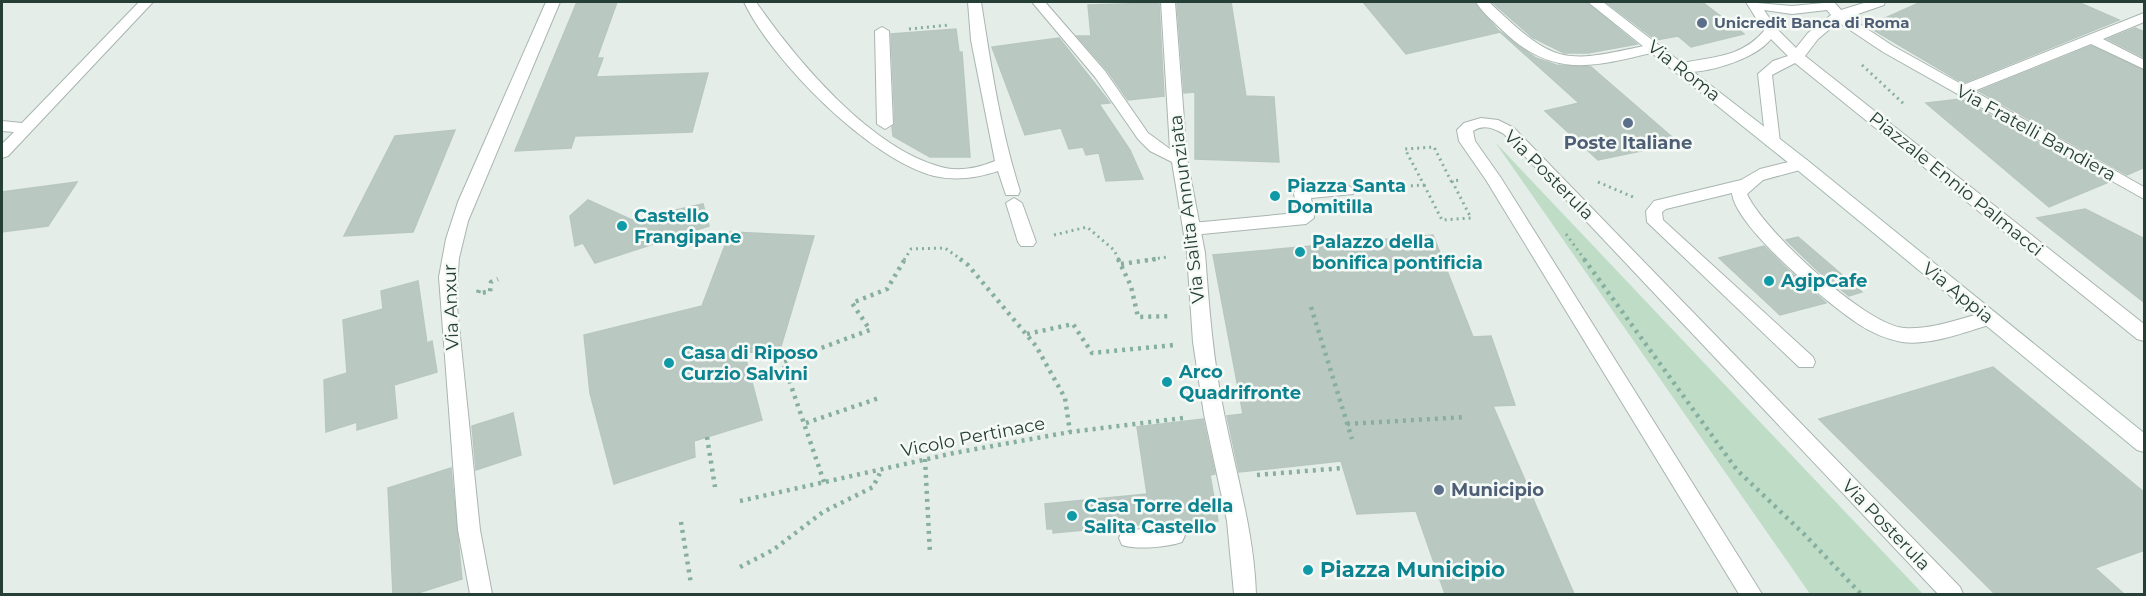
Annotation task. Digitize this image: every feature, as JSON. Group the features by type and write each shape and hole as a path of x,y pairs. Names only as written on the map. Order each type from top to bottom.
{"street":[{"path":"2,153 146,2"},
{"name":"Via Anxur","path":"481,594 470,530 447,297 447,267 454,238 475,182 553,2"},
{"path":"750,2 786,53 817,86 896,153 924,167 953,174 975,172 1003,163"},
{"path":"975,2 978,40 1003,163 1027,242"},
{"path":"1038,2 1091,62 1143,135 1156,148 1179,159"},
{"name":"Via Salita Annunziata","path":"1168,2 1179,159 1196,253 1202,342 1214,414 1238,521 1245,594"},
{"path":"1482,2 1536,51 1561,61 1578,62 1654,48"},
{"name":"Via Roma","path":"1595,2 1772,142"},
{"path":"1752,3 1792,10 1879,2"},
{"name":"Piazzale Ennio Palmacci","path":"1752,3 1771,31 1797,57 2145,334"},
{"path":"1772,142 1765,74 1778,64 1797,57 1832,7"},
{"name":"Via Fratelli Bandiera","path":"1832,7 1927,71 2145,194"},
{"path":"1962,91 2141,21"},
{"path":"882,31 885,124"},
{"path":"1679,68 1750,54 1771,31"},
{"path":"2093,39 2145,65"},
{"name":"Via Posterula","path":"1751,594 1464,135 1465,130 1472,125 1490,123 1509,131 1952,594"},
{"path":"2,126 26,128"},
{"name":"Via Appia","path":"1772,142 2145,444"},
{"path":"1801,164 1750,179 1742,185 1658,207 1654,211 1655,222 1806,362"},
{"path":"1742,185 1739,194 1745,208 1757,224 1870,325 1887,333 1904,335 1989,318"},
{"path":"1192,229 1306,218 1302,193 1347,190"},
{"path":"1130,538 1174,535"}],"path":[{"path":"1434,147 1471,218 1442,220 1424,185 1406,149 1434,147"},
{"path":"1451,181 1493,178"},
{"path":"1593,180 1658,207"},
{"path":"1347,190 1424,185"},
{"path":"1027,242 1087,227 1114,250 1131,286 1138,317 1200,314"},
{"path":"1564,231 1737,470 1804,534 1861,594"},
{"path":"824,482 806,423 783,362 870,330 852,303 887,289 911,249 945,248 960,259 1027,334 1065,398 1070,432"},
{"path":"1121,264 1196,253"},
{"path":"479,287 478,293 490,292 491,282 498,279"},
{"path":"1311,307 1352,439"},
{"path":"1027,334 1072,324 1092,353 1202,342"},
{"path":"806,423 879,398"},
{"name":"Vicolo Pertinace","path":"740,501 926,459 1070,432 1214,414"},
{"path":"1347,424 1466,417"},
{"path":"707,437 715,487"},
{"path":"926,459 930,555"},
{"path":"1229,477 1343,468"},
{"path":"740,567 773,550 823,512 873,487 882,469"},
{"path":"681,522 691,584"}],"green space":[{"path":"1495,142 1923,594 1810,594"}],"building":[{"path":"577,2 617,2 597,58 603,58 596,77 708,73 692,132 575,136 571,148 515,151"},
{"path":"1231,2 1246,96 1274,97 1279,162 1195,159 1195,92 1184,93 1177,3"},
{"path":"1363,2 1474,2 1498,30 1536,58 1556,65 1591,67 1679,143 1598,160 1545,111 1579,103 1500,32 1406,54"},
{"path":"1492,2 1586,2 1637,44 1588,53 1564,53 1532,37"},
{"path":"1606,2 1702,2 1744,34 1691,47 1678,36 1656,40"},
{"path":"1921,2 2078,2 2119,20 1963,83 1867,26"},
{"path":"1159,3 1164,96 1128,100 1107,70 1077,36 1091,36 1088,5"},
{"path":"2135,28 2145,32 2145,58 2108,39"},
{"path":"956,29 959,52 962,52 970,157 930,157 893,136 892,127 895,124 891,34"},
{"path":"1059,38 1110,103 1099,104 1130,150 1143,179 1106,181 1099,153 1086,155 1083,147 1069,149 1061,128 1025,135 992,47"},
{"path":"2091,46 2145,71 2145,167 2127,175 1979,91"},
{"path":"1961,99 2109,182 2049,207 1926,103"},
{"path":"455,130 413,232 344,236 395,136"},
{"path":"77,182 48,226 2,232 2,192"},
{"name":"Castello Frangipane","path":"588,200 632,220 703,204 709,226 595,263 583,243 575,246 570,216"},
{"path":"2085,209 2145,239 2145,303 2037,218"},
{"name":"Casa di Riposo Curzio Salvini","path":"730,232 814,236 779,353 744,352 762,420 694,441 695,457 614,484 590,393 584,335 702,306"},
{"path":"1433,235 1473,337 1491,336 1515,405 1493,406 1574,594 1445,594 1416,511 1357,514 1341,461 1239,472 1227,416 1243,414 1213,255"},
{"path":"1798,237 1862,292 1849,296 1818,271 1786,240"},
{"name":"AgipCafe","path":"1764,246 1826,303 1780,315 1719,258"},
{"path":"418,281 427,343 432,341 437,372 394,385 397,418 357,430 357,422 326,432 324,380 347,373 343,320 383,309 381,291"},
{"path":"1993,367 2145,493 2145,550 2095,568 2124,594 1995,594 1819,419"},
{"path":"513,413 521,455 476,470 472,426"},
{"path":"1203,419 1215,474 1210,475 1218,521 1095,527 1095,529 1053,533 1053,529 1047,529 1045,504 1147,494 1137,427"},
{"path":"451,468 462,579 415,594 393,594 388,488"}],"place":[{"name":"Unicredit Banca di Roma","path":"1702,23"},
{"name":"Poste Italiane","path":"1628,123"},
{"name":"Piazza Santa Domitilla","path":"1275,196"},
{"name":"Castello Frangipane","path":"622,226"},
{"name":"Palazzo della bonifica pontificia","path":"1300,252"},
{"name":"AgipCafe","path":"1769,281"},
{"name":"Casa di Riposo Curzio Salvini","path":"669,363"},
{"name":"Arco Quadrifronte","path":"1167,382"},
{"name":"Municipio","path":"1439,490"},
{"name":"Casa Torre della Salita Castello","path":"1072,516"},
{"name":"Piazza Municipio","path":"1308,570"}]}
